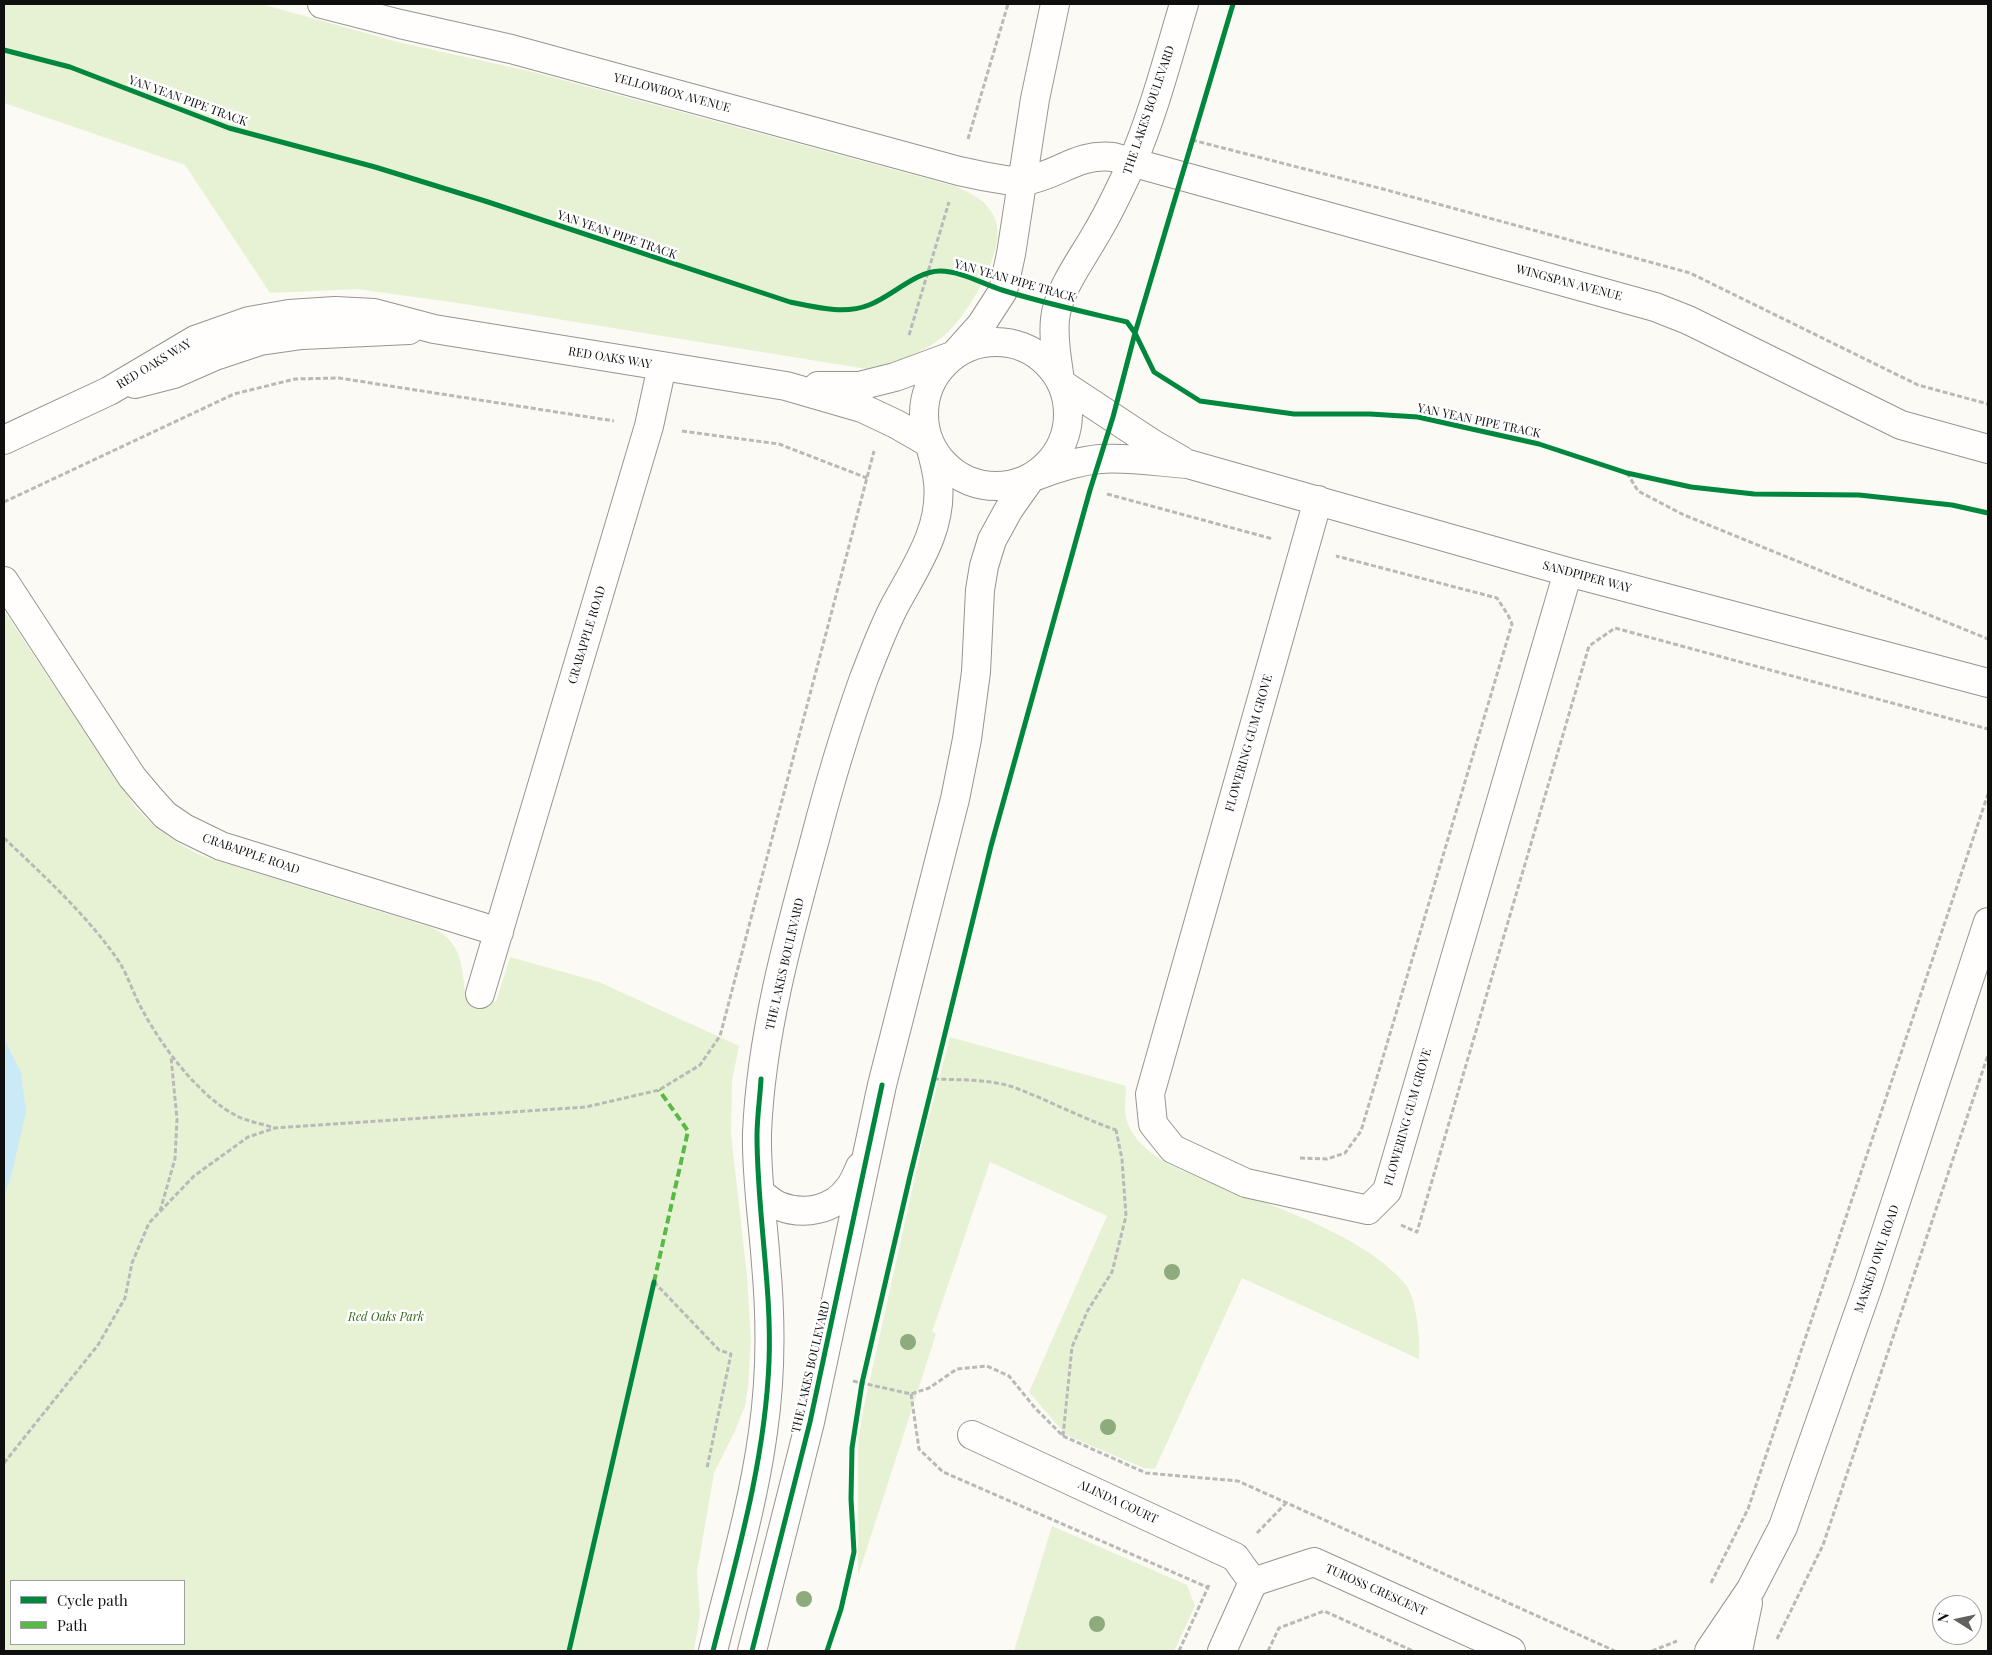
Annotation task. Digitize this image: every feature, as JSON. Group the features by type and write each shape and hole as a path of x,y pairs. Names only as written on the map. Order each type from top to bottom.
{"street":[{"name":"YELLOWBOX AVENUE","path":"322,4 511,49 959,171 1023,182"},
{"path":"952,356 975,345 1000,342 1024,347 1045,360 1061,382 1068,404 1068,424 1062,444 1051,462 1034,477 1009,486 985,486 962,479 944,464 930,444 924,419 926,396 936,374 952,356 981,325 1003,290 1011,254 1035,99 1055,4"},
{"name":"THE LAKES BOULEVARD","path":"1061,382 1054,345 1055,318 1058,305 1073,272 1116,199 1132,163 1156,98 1184,4"},
{"name":"WINGSPAN AVENUE","path":"1023,182 1052,172 1080,159 1098,155 1113,157 1655,307 1688,320 1901,425 1988,449"},
{"name":"RED OAKS WAY","path":"4,440 109,391 174,374 215,356 260,341 302,335 434,329 786,386 862,408 930,444"},
{"name":"RED OAKS WAY","path":"786,386 859,386 895,377 952,356"},
{"name":"CRABAPPLE ROAD","path":"480,994 649,426 662,366"},
{"name":"SANDPIPER WAY","path":"1061,382 1152,444 1188,464"},
{"name":"THE LAKES BOULEVARD","path":"713,1651 738,1551 764,1432 769,1361 767,1267 757,1135 761,1080 773,1006 814,841 843,741 865,676 893,610 931,538 937,507 938,483 930,444"},
{"name":"SANDPIPER WAY","path":"1034,477 1063,466 1099,459 1188,464 1568,572 1988,683"},
{"name":"THE LAKES BOULEVARD","path":"752,1651 810,1422 882,1085 955,799 967,738 976,672 980,590 984,566 992,540 1009,509 1034,477"},
{"name":"FLOWERING GUM GROVE","path":"1153,1124 1150,1094 1318,500"},
{"name":"FLOWERING GUM GROVE","path":"1368,1210 1387,1191 1568,572"},
{"name":"CRABAPPLE ROAD","path":"4,581 132,777 165,815 184,828 221,846 498,932"},
{"name":"MASKED OWL ROAD","path":"1751,1589 1783,1527 1868,1286 1988,922"},
{"path":"1153,1124 1173,1148 1246,1183 1368,1210"},
{"path":"760,1193 778,1206 797,1210 816,1210 834,1203 849,1189 867,1155"},
{"name":"ALINDA COURT","path":"972,1435 1235,1557 1253,1582"},
{"name":"TUROSS CRESCENT","path":"1253,1582 1314,1562 1511,1651"},
{"path":"1222,1651 1253,1582"},
{"path":"1709,1651 1751,1589"},
{"path":"1738,1651 1751,1589"}],"path":[{"path":"895,377 959,171 1008,4"},
{"path":"1180,176 1195,131"},
{"path":"919,278 932,273"},
{"path":"4,502 234,394 295,379 339,378 779,444 867,478"},
{"path":"4,1463 98,1345 125,1298 132,1263 149,1223 194,1176 248,1137 275,1128 586,1107 659,1090 700,1065 720,1036 883,418"},
{"path":"1099,459 1090,490 1497,598 1512,624 1361,1131 1345,1153 1327,1159 1297,1158"},
{"path":"1618,470 1636,476"},
{"path":"1627,474 1638,491 1684,515 1988,639"},
{"path":"1368,1210 1417,1232 1589,646 1596,640 1615,628 1988,729"},
{"path":"1711,1584 1748,1509 1988,794"},
{"path":"4,838 56,886 120,964 143,1012 171,1057 207,1095 238,1117 275,1128"},
{"path":"1776,1642 1823,1545 1988,1055"},
{"path":"160,1212 174,1159 177,1119 171,1057"},
{"path":"932,1087 936,1069"},
{"path":"934,1079 979,1081 1012,1087 1116,1130 1153,1124"},
{"path":"1064,1436 1072,1347 1088,1310 1112,1272 1126,1216 1122,1158 1116,1130"},
{"path":"652,1291 654,1282"},
{"path":"654,1282 719,1350 732,1354 707,1468"},
{"path":"820,1374 912,1394 929,1388 956,1369 987,1366 1010,1376 1035,1408 1064,1436 1146,1473 1238,1481 1615,1651"},
{"path":"861,1392 865,1373"},
{"path":"912,1394 919,1449 943,1472 1207,1587"},
{"path":"1268,1651 1279,1628 1324,1611 1413,1651"},
{"path":"1652,1651 1679,1641"}],"green space":[{"path":"4,4 261,4 398,42 533,72 954,186 980,199 993,215 997,234 991,264 966,310 940,339 911,356 867,369 458,303 357,289 270,293 185,165 4,103"},
{"name":"Red Oaks Park","path":"4,611 136,808 176,842 205,857 433,928 455,947 463,972 465,992 496,1002 510,957 599,982 739,1046 732,1081 731,1134 747,1276 751,1340 748,1387 745,1406 714,1473 697,1572 700,1614 694,1651 4,1651"},
{"path":"950,1037 1126,1086 1126,1120 1134,1136 1153,1154 1176,1168 1316,1224 1367,1251 1388,1267 1410,1291 1417,1320 1419,1359 1242,1278 1155,1469 1144,1468 1066,1435 1029,1392 1107,1216 990,1162 932,1332 936,1334 858,1576 858,1443 863,1411 925,1132"},
{"path":"1052,1526 1187,1585 1195,1606 1174,1651 1014,1651"}],"water":[{"path":"4,1039 21,1072 26,1112 11,1177 4,1195"}],"marked path":[{"path":"654,1282 688,1131 659,1090"}],"cycle path":[{"path":"827,1651 841,1609 854,1552 851,1499 852,1448 862,1383 910,1176 991,846 1090,490 1113,417 1135,333 1233,4"},
{"name":"YAN YEAN PIPE TRACK","path":"4,50 70,67 229,128 375,167 485,201 790,302 840,310 859,308 877,301 922,275 940,271 964,275 1002,290 1033,299 1127,322 1135,333 1154,372 1200,401 1294,414 1370,414 1418,417 1539,444 1627,473 1691,487 1754,494 1859,495 1952,505 1988,513"},
{"path":"713,1651 749,1508 762,1436 766,1399 769,1334 757,1136 761,1079"},
{"path":"752,1651 810,1422 882,1085"},
{"path":"569,1651 654,1282"}]}
